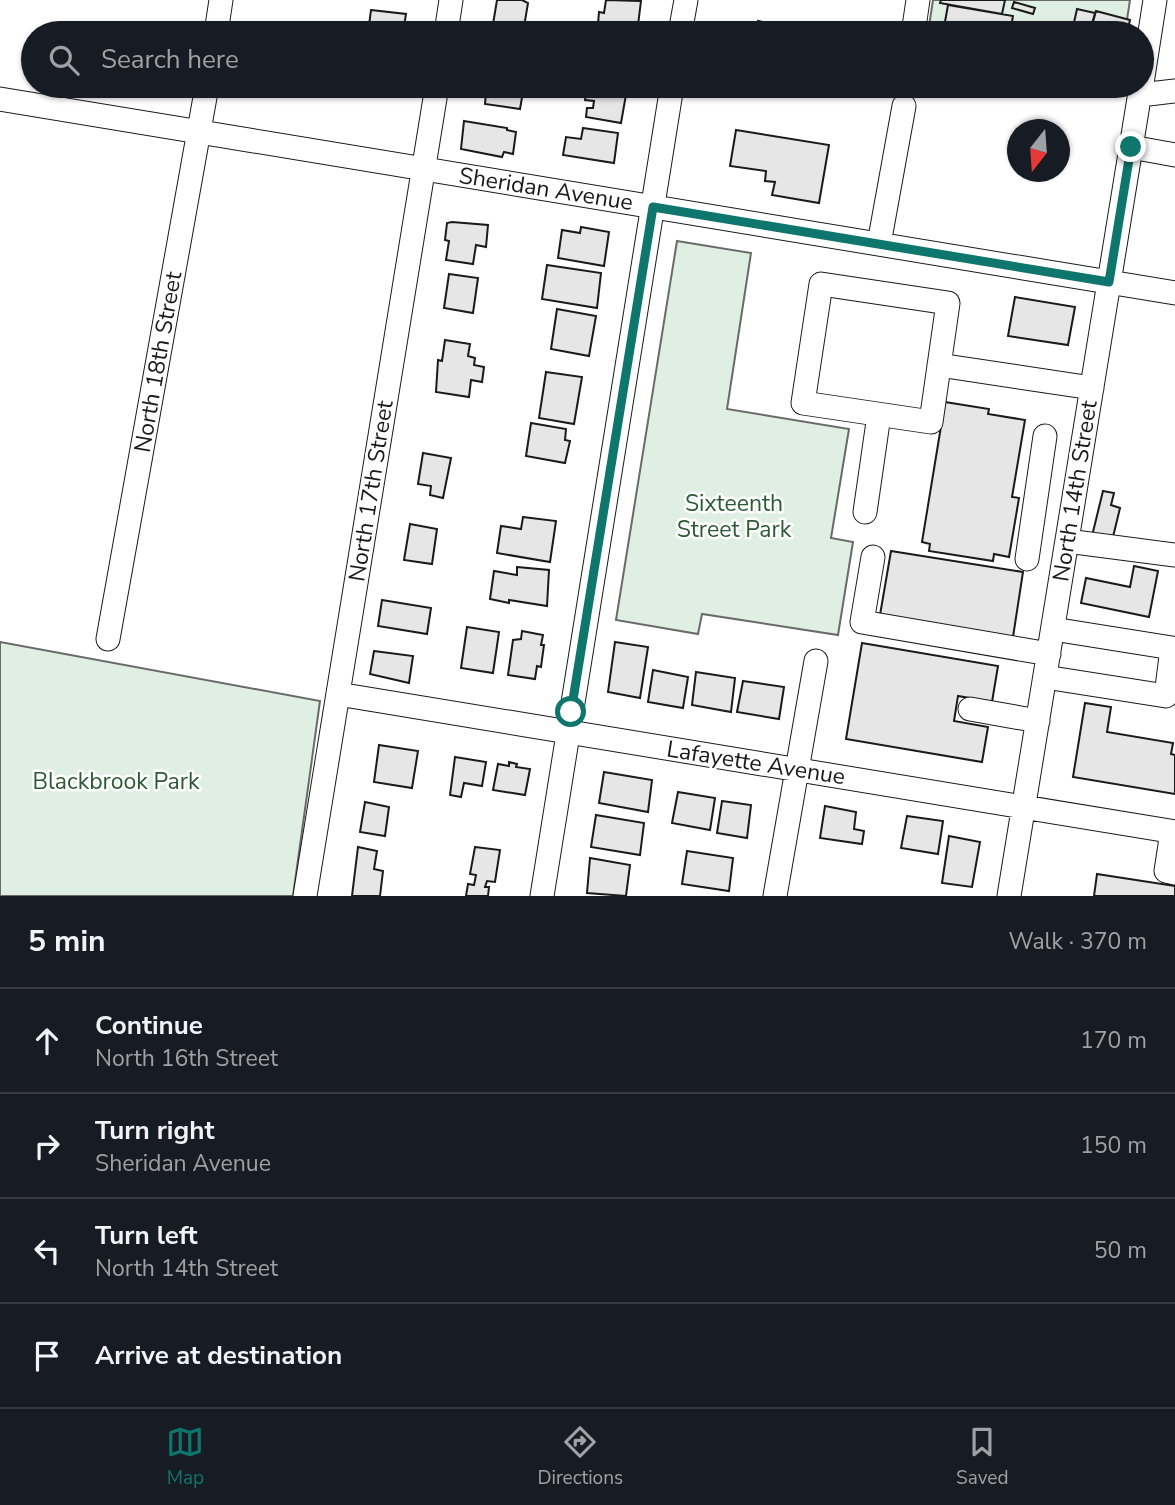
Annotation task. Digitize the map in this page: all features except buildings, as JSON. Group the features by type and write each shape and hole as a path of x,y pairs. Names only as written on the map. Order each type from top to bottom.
{"street":[{"path":"218,21 221,0"},
{"path":"448,21 451,0"},
{"path":"682,21 686,0"},
{"path":"915,21 918,0"},
{"name":"North 14th Street","path":"1152,21 1155,0"},
{"path":"1154,89 1175,91"},
{"name":"North 18th Street","path":"108,639 205,98"},
{"name":"North 17th Street","path":"305,896 435,98"},
{"path":"542,896 670,98"},
{"name":"North 14th Street","path":"1009,896 1139,98"},
{"name":"Sheridan Avenue","path":"0,99 1175,293"},
{"path":"879,244 904,106"},
{"path":"1131,147 1175,155"},
{"path":"821,285 948,303 931,422 879,415 803,403 821,285"},
{"path":"939,365 1092,388"},
{"path":"865,512 879,415"},
{"path":"1027,559 1045,436"},
{"path":"1031,528 1068,538 1175,555"},
{"path":"873,557 862,622 1049,654"},
{"path":"1045,677 1166,695 1172,648 1053,629"},
{"path":"775,896 816,661"},
{"name":"Lafayette Avenue","path":"338,694 1173,832"},
{"path":"970,709 1038,720"},
{"path":"1173,832 1166,871 1175,873"}],"green space":[{"path":"933,0 1130,0 1127,21 930,21"},
{"name":"Sixteenth Street Park","path":"677,241 751,253 727,409 849,429 831,538 853,542 838,635 702,614 698,634 616,620"},
{"name":"Blackbrook Park","path":"0,642 320,701 293,896 0,896"}],"route":[{"path":"571,712 653,207 1109,282 1131,147"}]}
